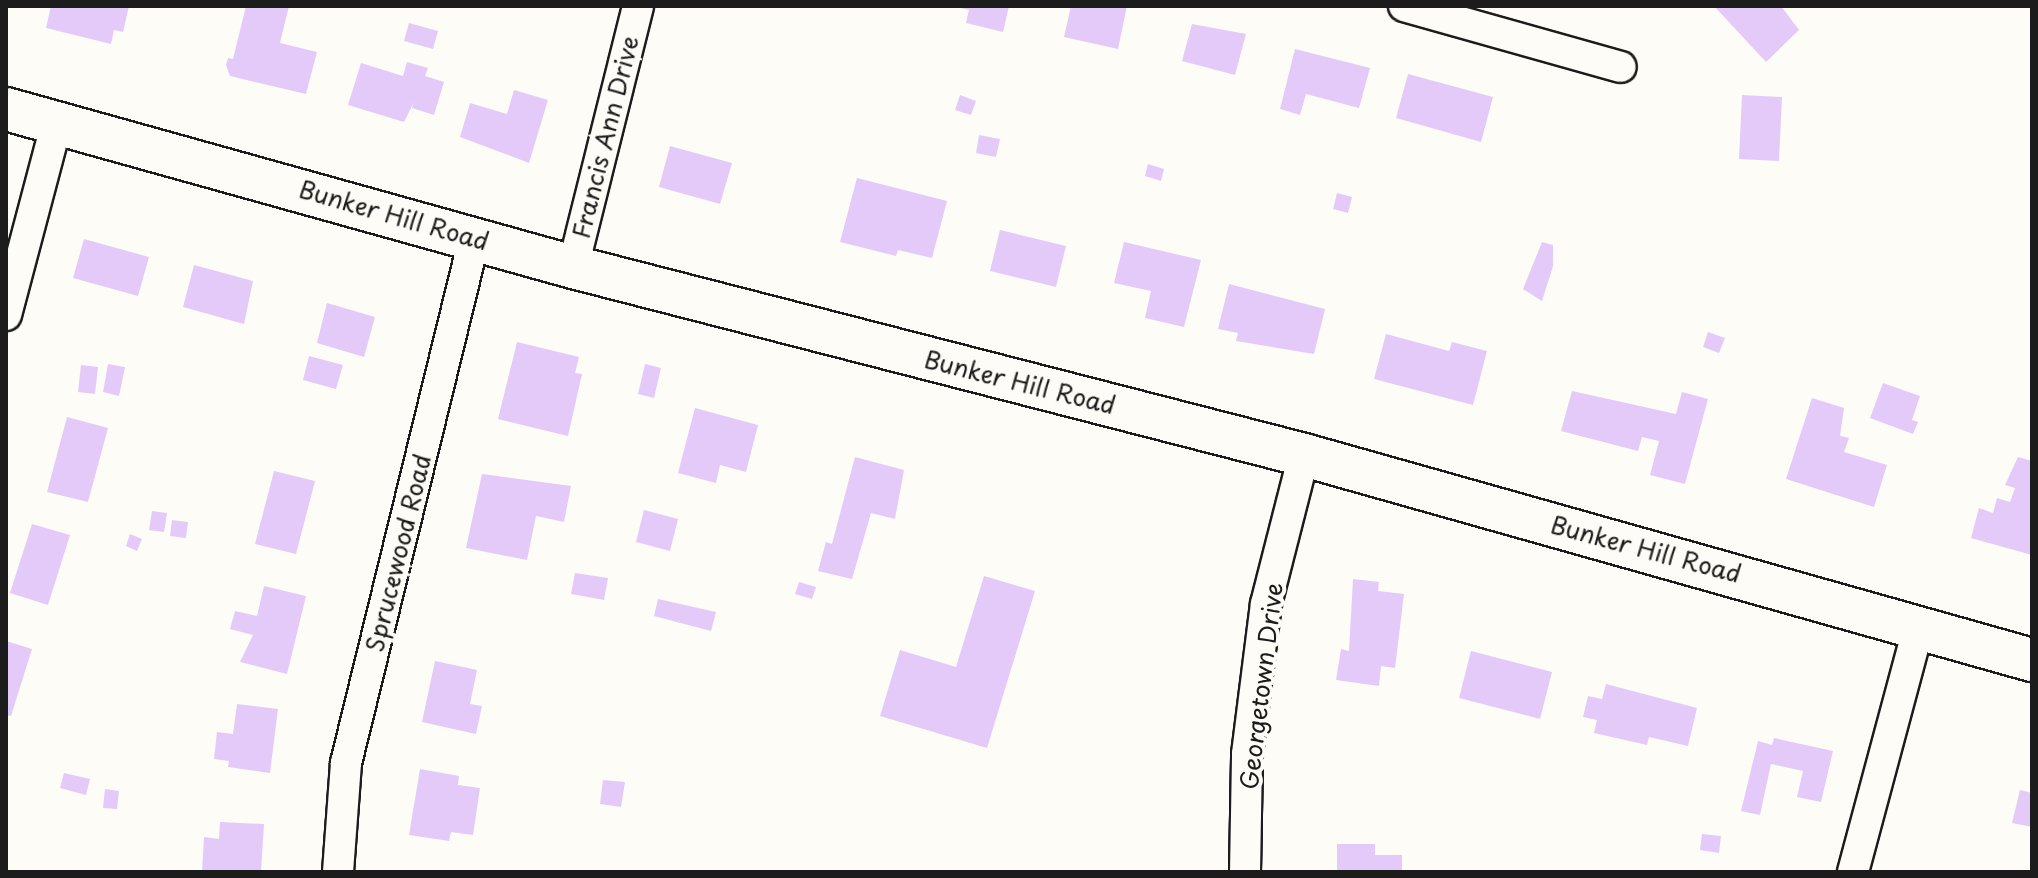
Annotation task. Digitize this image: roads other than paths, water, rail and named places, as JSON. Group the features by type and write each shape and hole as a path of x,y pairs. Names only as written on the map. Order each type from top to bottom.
{"main road":[{"name":"Bunker Hill Road","path":"6,109 475,236 573,267 1304,455 1919,625 2032,660"}],"street":[{"name":"Francis Ann Drive","path":"573,267 638,6"},
{"path":"1404,6 1621,67"},
{"path":"6,315 57,122"},
{"name":"Sprucewood Road","path":"338,872 346,763 475,236"},
{"name":"Georgetown Drive","path":"1245,872 1247,754 1266,604 1304,455"},
{"path":"1853,872 1919,625"}]}
